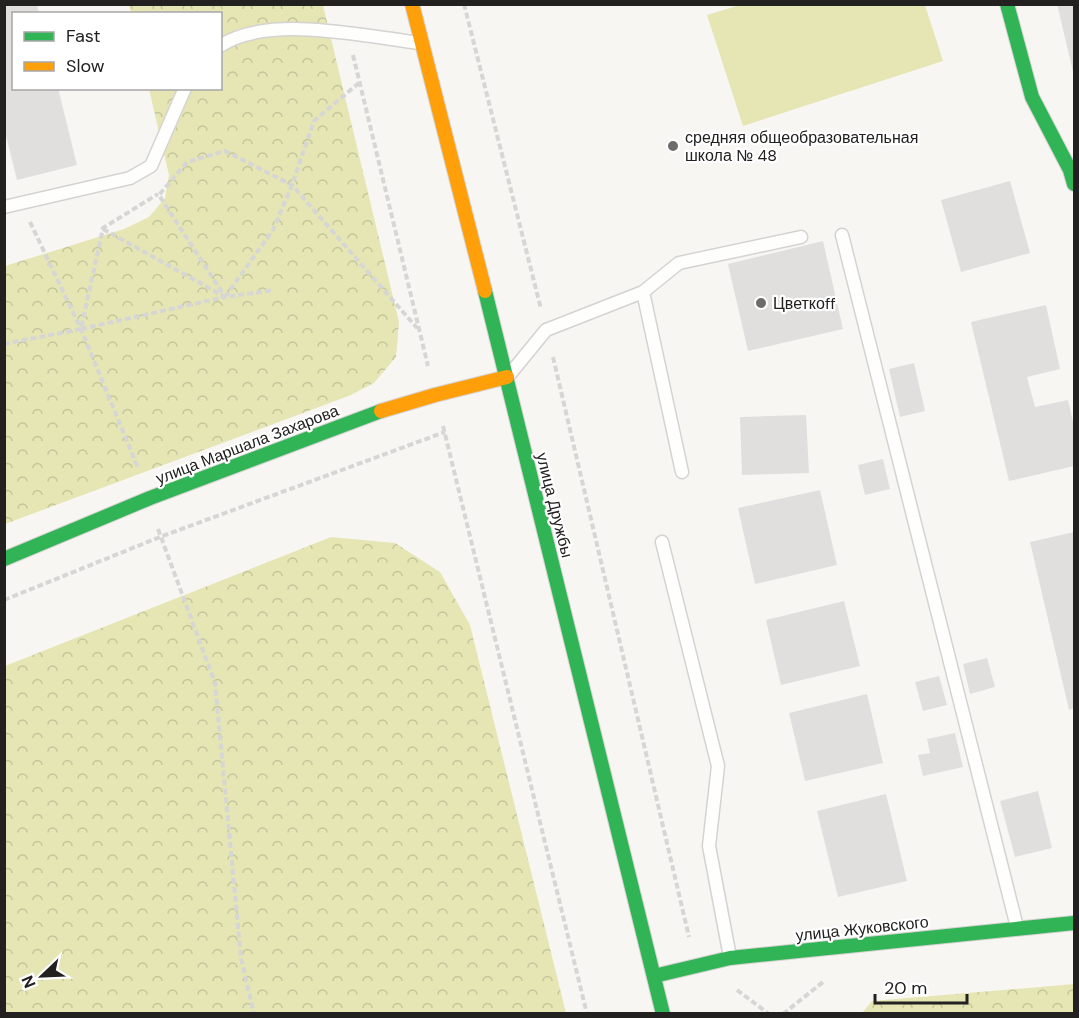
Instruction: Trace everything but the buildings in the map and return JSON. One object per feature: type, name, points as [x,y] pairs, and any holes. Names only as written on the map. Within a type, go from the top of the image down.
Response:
[{"type":"street","name":"улица Дружбы","points":[[412,4],[507,377],[663,1014]]},
{"type":"street","points":[[1007,4],[1032,97],[1070,170],[1074,184]]},
{"type":"street","name":"улица Маршала Захарова","points":[[4,559],[150,498],[373,414],[435,395],[507,377]]},
{"type":"street","name":"улица Жуковского","points":[[654,976],[730,958],[1074,923]]},
{"type":"lane","points":[[222,45],[230,40],[268,30],[329,31],[421,43]]},
{"type":"lane","points":[[4,207],[130,178],[150,166],[184,90]]},
{"type":"lane","points":[[842,235],[1017,928]]},
{"type":"lane","points":[[507,377],[546,330],[643,292],[679,263],[801,237]]},
{"type":"lane","points":[[643,292],[682,472]]},
{"type":"lane","points":[[662,542],[718,766],[709,846],[730,958]]},
{"type":"path","points":[[464,4],[546,330],[687,932],[704,965],[769,1014]]},
{"type":"path","points":[[348,33],[587,1014]]},
{"type":"path","points":[[225,297],[273,230],[292,185],[314,121],[360,82]]},
{"type":"path","points":[[81,329],[103,228],[159,195],[187,162],[225,152],[292,185],[419,330]]},
{"type":"path","points":[[150,166],[159,195],[225,297]]},
{"type":"path","points":[[21,203],[81,329],[150,498],[160,537],[215,683],[241,958],[254,1014]]},
{"type":"path","points":[[103,228],[225,297]]},
{"type":"path","points":[[4,344],[225,297],[274,290]]},
{"type":"path","points":[[4,600],[160,537],[444,432]]},
{"type":"green space","points":[[129,5],[323,5],[399,322],[396,357],[374,383],[351,395],[5,524],[5,266],[124,229],[149,217],[165,198],[169,175],[149,90],[222,90],[222,12],[131,12]]},
{"type":"green space","points":[[740,5],[925,5],[943,61],[743,126],[707,15]]},
{"type":"green space","points":[[331,537],[395,543],[440,572],[470,625],[566,1013],[5,1013],[5,666]]},
{"type":"green space","points":[[1074,984],[1074,1013],[862,1013],[872,1001]]},
{"type":"traffic: fast","points":[[1007,4],[1032,97],[1070,170],[1074,184]]},
{"type":"traffic: fast","points":[[485,291],[663,1014]]},
{"type":"traffic: fast","points":[[4,559],[150,498],[381,411]]},
{"type":"traffic: fast","points":[[654,976],[730,958],[1074,923]]},
{"type":"traffic: slow","points":[[412,4],[485,291]]},
{"type":"traffic: slow","points":[[381,411],[507,377]]},
{"type":"place","name":"средняя общеобразовательная школа № 48","points":[[673,146]]},
{"type":"place","name":"Цветкоff","points":[[761,303]]}]
